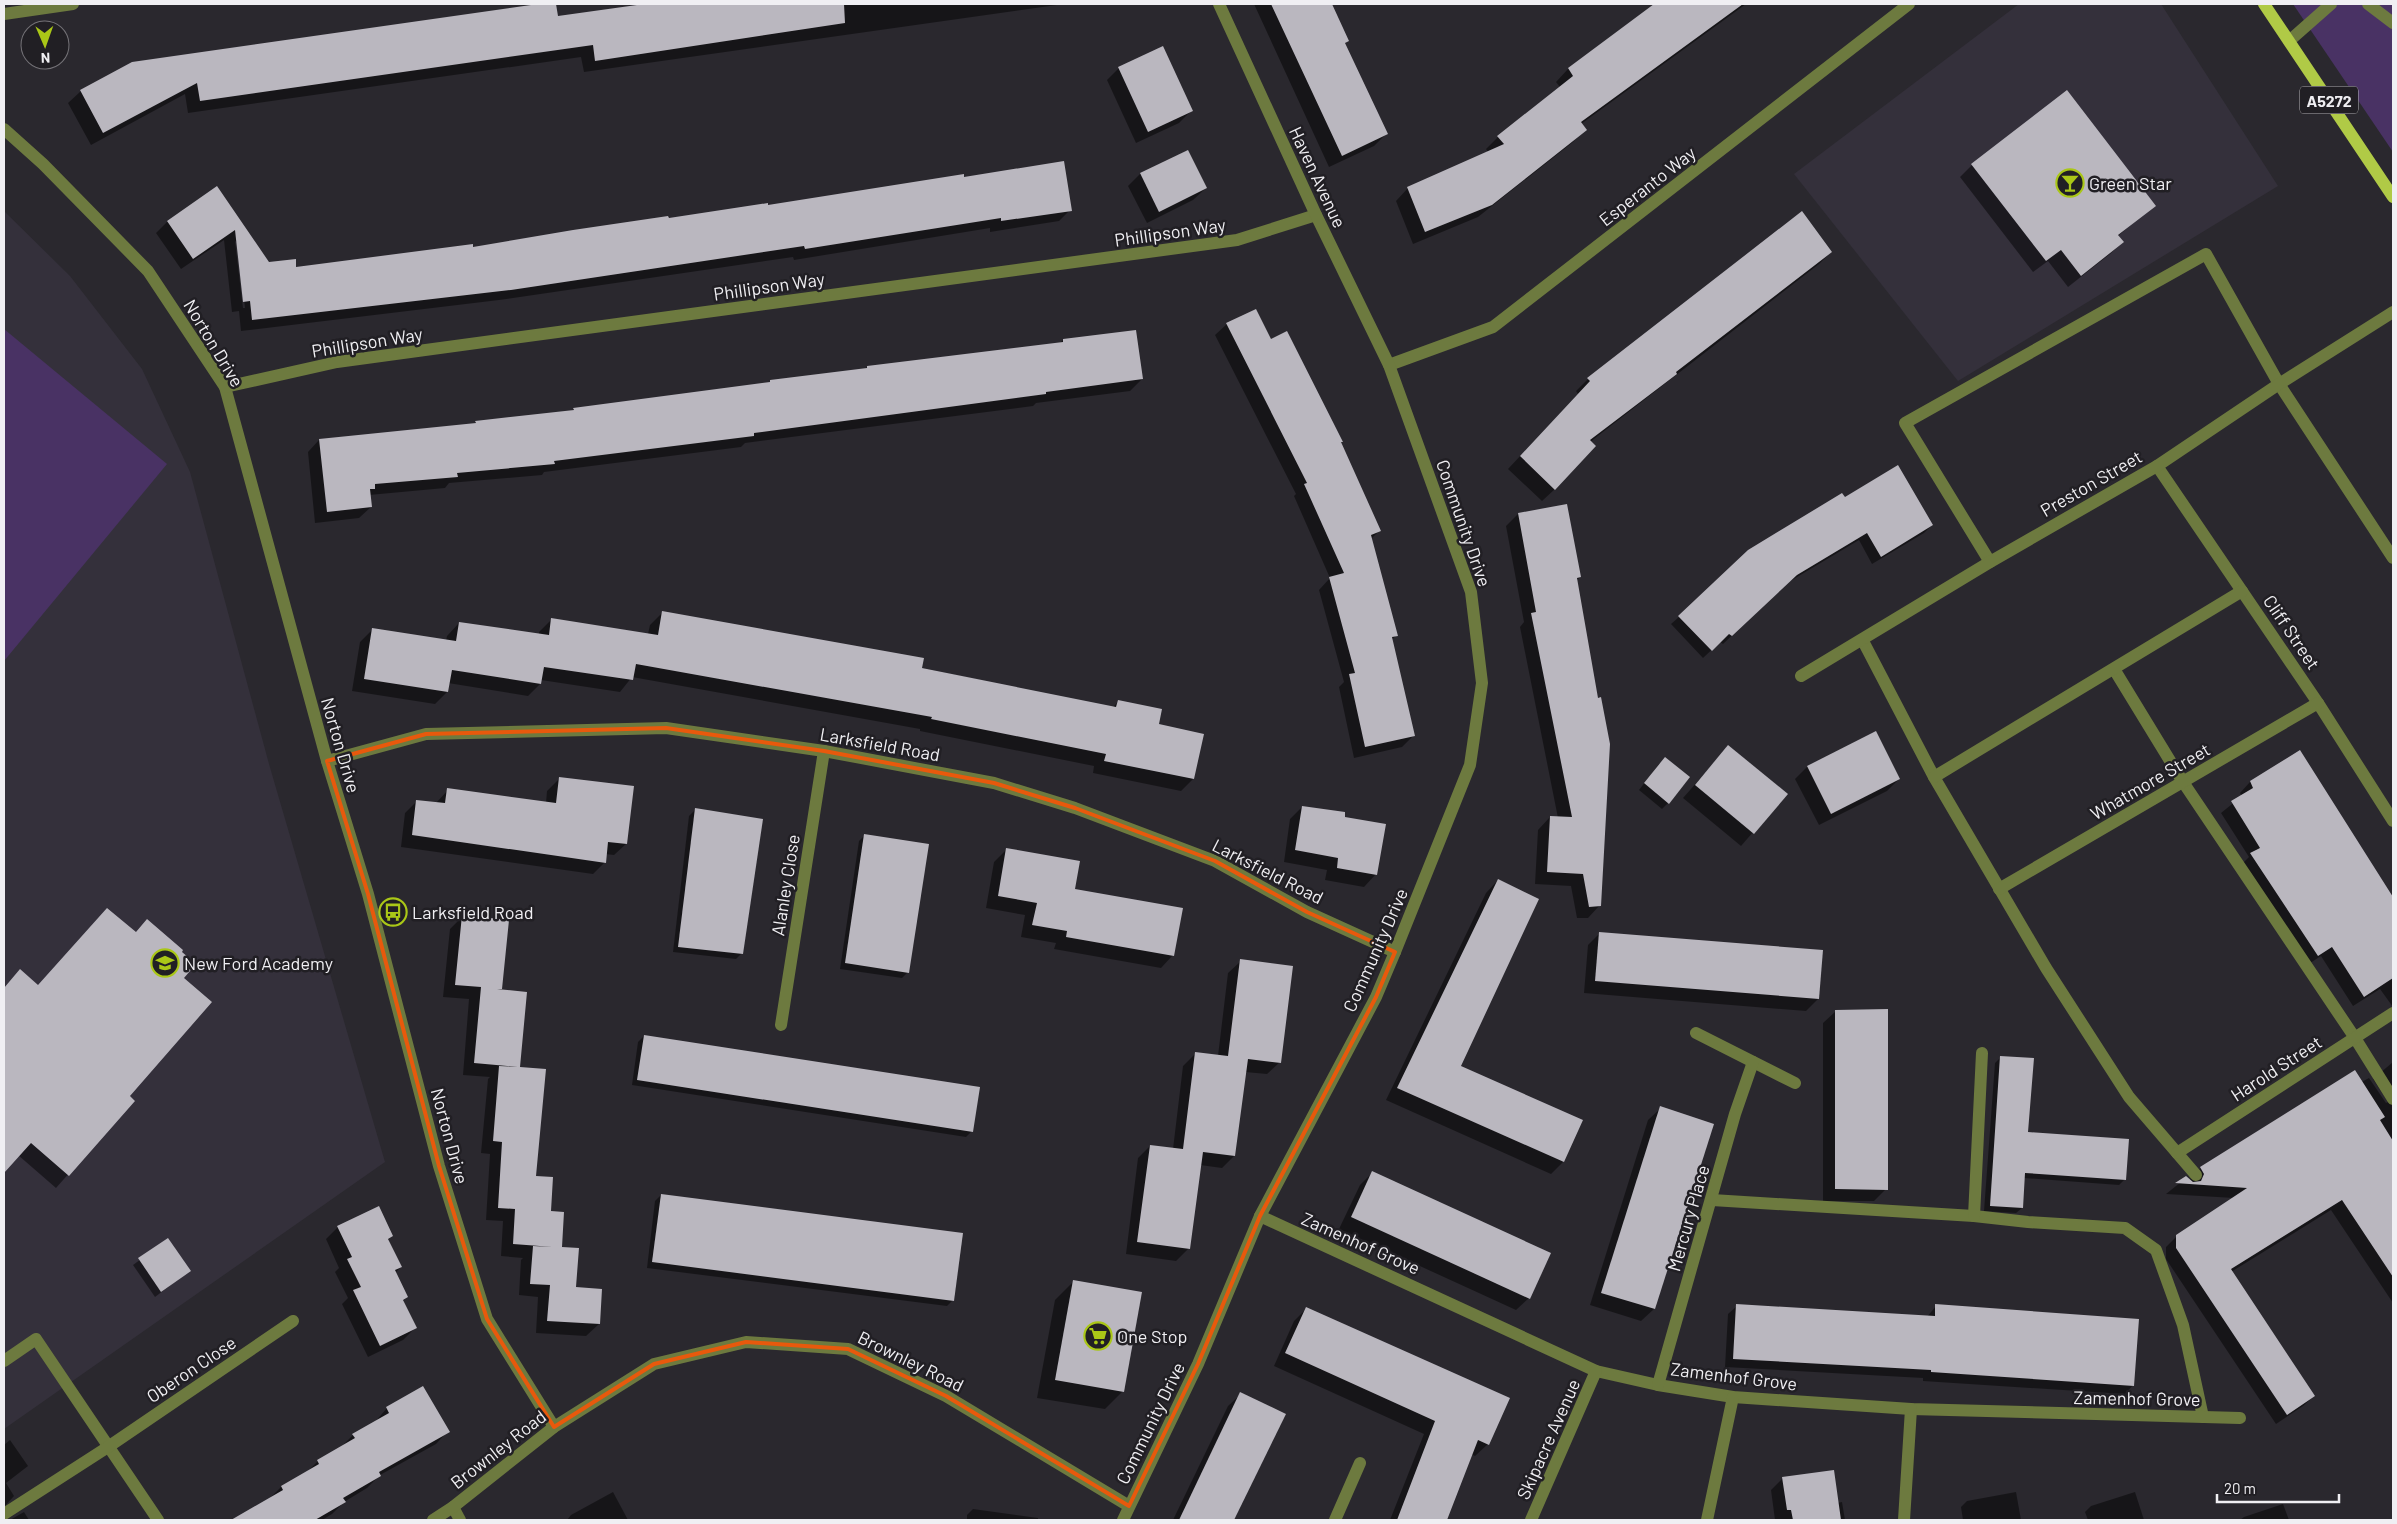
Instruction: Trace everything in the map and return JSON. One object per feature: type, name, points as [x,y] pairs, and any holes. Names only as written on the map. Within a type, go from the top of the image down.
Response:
[{"type":"main road","name":"A5272","points":[[2264,4],[2393,197]]},
{"type":"street","points":[[4,14],[74,4]]},
{"type":"street","name":"Haven Avenue","points":[[1219,4],[1316,215],[1389,365]]},
{"type":"street","name":"Esperanto Way","points":[[1389,365],[1493,328],[1909,4]]},
{"type":"street","points":[[2289,40],[2331,4]]},
{"type":"street","points":[[2368,4],[2393,23]]},
{"type":"street","name":"Norton Drive","points":[[4,129],[43,164],[148,271],[225,388],[327,761],[368,894],[439,1166],[487,1319],[554,1427]]},
{"type":"street","name":"Phillipson Way","points":[[225,388],[337,362],[1237,240],[1316,215]]},
{"type":"street","points":[[1990,562],[1905,423],[2206,254],[2279,384],[2393,558]]},
{"type":"street","name":"Preston Street","points":[[1802,676],[1863,641],[1990,562],[2157,466],[2279,384],[2393,312]]},
{"type":"street","name":"Community Drive","points":[[1123,1520],[1198,1364],[1260,1216],[1376,997],[1470,765],[1482,683],[1471,592],[1389,365]]},
{"type":"street","name":"Cliff Street","points":[[2157,466],[2318,703],[2393,822]]},
{"type":"street","points":[[1934,777],[2242,591]]},
{"type":"street","points":[[1863,641],[1934,777],[2046,968],[2129,1097],[2196,1175]]},
{"type":"street","points":[[2114,669],[2183,782],[2355,1038],[2393,1099]]},
{"type":"street","name":"Whatmore Street","points":[[1999,889],[2318,703]]},
{"type":"street","name":"Larksfield Road","points":[[327,761],[426,734],[666,728],[824,751],[994,783],[1076,808],[1215,861],[1307,912],[1395,952]]},
{"type":"street","name":"Alanley Close","points":[[781,1025],[824,751]]},
{"type":"street","name":"Harold Street","points":[[2177,1153],[2393,1013]]},
{"type":"street","points":[[1696,1033],[1796,1083]]},
{"type":"street","points":[[1974,1216],[1982,1053]]},
{"type":"street","name":"Mercury Place","points":[[1658,1385],[1735,1114],[1753,1062]]},
{"type":"street","points":[[1712,1200],[1974,1216],[2028,1222],[2125,1228],[2156,1250],[2184,1324],[2203,1417]]},
{"type":"street","name":"Zamenhof Grove","points":[[1260,1216],[1596,1371],[1658,1385],[1733,1397],[1910,1409],[2240,1418]]},
{"type":"street","name":"Oberon Close","points":[[4,1514],[108,1447],[293,1321]]},
{"type":"street","points":[[4,1361],[36,1339],[158,1520]]},
{"type":"street","name":"Brownley Road","points":[[433,1520],[453,1507],[554,1427],[654,1364],[746,1342],[848,1348],[946,1396],[1129,1506]]},
{"type":"street","name":"Skipacre Avenue","points":[[1531,1520],[1596,1371]]},
{"type":"street","points":[[1707,1520],[1733,1397]]},
{"type":"street","points":[[1904,1520],[1910,1409]]},
{"type":"street","points":[[1335,1520],[1360,1463]]},
{"type":"street","points":[[453,1507],[460,1520]]},
{"type":"highlighted area","points":[[666,728],[824,751],[994,783],[1075,808],[1215,861],[1307,912],[1395,952],[1376,997],[1260,1216],[1198,1364],[1129,1506],[946,1396],[848,1349],[746,1342],[654,1364],[554,1427],[487,1319],[439,1166],[368,894],[327,761],[426,734]]},
{"type":"shaded area","points":[[2019,4],[2161,4],[2278,186],[1958,381],[1794,174]]},
{"type":"shaded area","points":[[2293,4],[2393,4],[2393,152]]},
{"type":"shaded area","name":"New Ford Academy","points":[[4,211],[70,276],[142,369],[190,472],[269,764],[385,1162],[4,1429]]},
{"type":"shaded area","points":[[4,329],[167,464],[4,661]]},
{"type":"building","points":[[538,4],[556,4],[558,16],[644,4],[844,4],[845,23],[595,61],[593,45],[200,101],[197,83],[103,133],[80,90],[132,62]]},
{"type":"building","points":[[1271,4],[1332,4],[1349,41],[1345,43],[1388,134],[1342,156]]},
{"type":"building","points":[[1654,4],[1743,4],[1581,122],[1587,130],[1492,205],[1425,232],[1407,187],[1504,144],[1497,136],[1573,76],[1568,68]]},
{"type":"building","points":[[1163,46],[1193,111],[1148,132],[1118,67]]},
{"type":"building","points":[[2067,90],[2156,206],[2118,235],[2124,242],[2081,276],[2061,250],[2046,261],[1971,164]]},
{"type":"building","points":[[1188,150],[1207,188],[1159,212],[1140,173]]},
{"type":"building","points":[[1064,161],[1072,211],[1001,221],[1001,218],[805,249],[804,246],[511,290],[252,320],[250,301],[243,302],[235,230],[193,259],[167,221],[217,186],[269,262],[296,259],[296,267],[473,244],[473,247],[668,216],[669,218],[768,203],[768,205],[964,174],[964,177]]},
{"type":"building","points":[[1802,211],[1832,252],[1590,440],[1596,446],[1555,490],[1520,456],[1590,381],[1587,378]]},
{"type":"building","points":[[1256,309],[1271,339],[1287,331],[1343,442],[1341,442],[1381,531],[1371,535],[1398,636],[1392,637],[1415,736],[1365,747],[1349,674],[1355,673],[1329,577],[1344,573],[1304,484],[1307,483],[1226,323]]},
{"type":"building","points":[[1136,330],[1143,379],[1046,392],[1046,394],[754,433],[754,436],[554,461],[555,464],[457,473],[458,477],[375,484],[375,489],[370,489],[372,507],[327,512],[319,439],[476,423],[475,421],[574,410],[573,408],[770,382],[770,380],[867,368],[867,366],[1063,342],[1063,339]]},
{"type":"building","points":[[1898,465],[1933,525],[1881,557],[1867,533],[1797,575],[1732,636],[1729,634],[1712,651],[1678,616],[1748,550],[1842,493],[1845,497]]},
{"type":"building","points":[[1567,504],[1581,577],[1577,578],[1598,698],[1601,697],[1610,744],[1601,906],[1589,907],[1583,874],[1547,872],[1550,816],[1572,817],[1531,613],[1536,612],[1518,513]]},
{"type":"building","points":[[662,611],[924,658],[922,668],[1116,707],[1118,700],[1162,709],[1159,724],[1204,734],[1194,779],[1104,761],[1106,754],[931,719],[932,717],[636,664],[633,680],[544,667],[541,684],[452,670],[448,692],[364,679],[372,628],[456,641],[459,622],[549,635],[551,618],[658,635]]},
{"type":"building","points":[[1876,731],[1900,779],[1831,814],[1807,766]]},
{"type":"building","points":[[1728,745],[1788,794],[1754,834],[1695,785]]},
{"type":"building","points":[[2300,750],[2393,897],[2393,978],[2364,997],[2332,947],[2318,956],[2250,853],[2260,848],[2231,801],[2253,788],[2250,781]]},
{"type":"building","points":[[1665,757],[1690,777],[1669,804],[1644,783]]},
{"type":"building","points":[[559,777],[634,786],[627,844],[608,842],[606,863],[412,835],[416,800],[445,803],[447,788],[556,803]]},
{"type":"building","points":[[1302,806],[1345,812],[1345,817],[1386,824],[1377,875],[1337,868],[1338,858],[1295,850]]},
{"type":"building","points":[[695,808],[763,819],[743,954],[678,947]]},
{"type":"building","points":[[864,834],[929,844],[909,973],[845,963]]},
{"type":"building","points":[[1006,848],[1080,861],[1075,889],[1183,908],[1174,956],[1066,937],[1067,931],[1032,925],[1037,903],[998,896]]},
{"type":"building","points":[[1498,879],[1539,899],[1461,1066],[1583,1120],[1564,1162],[1397,1088]]},
{"type":"building","points":[[107,908],[136,932],[147,919],[183,950],[182,952],[196,964],[184,978],[212,1002],[130,1096],[135,1101],[69,1176],[31,1143],[4,1173],[4,988],[20,969],[38,985]]},
{"type":"building","points":[[462,915],[509,920],[502,989],[497,989],[527,992],[520,1067],[546,1069],[536,1176],[553,1177],[551,1211],[564,1212],[562,1247],[579,1248],[576,1287],[602,1289],[600,1324],[547,1321],[550,1285],[530,1284],[533,1246],[553,1247],[513,1244],[515,1209],[498,1208],[502,1142],[493,1141],[499,1066],[518,1067],[474,1063],[481,987],[455,985]]},
{"type":"building","points":[[1599,932],[1823,950],[1819,999],[1595,981]]},
{"type":"building","points":[[1240,959],[1293,966],[1281,1063],[1248,1059],[1235,1156],[1203,1152],[1190,1249],[1137,1242],[1150,1145],[1183,1149],[1195,1052],[1228,1056]]},
{"type":"building","points":[[1888,1009],[1888,1190],[1835,1189],[1835,1010]]},
{"type":"building","points":[[644,1035],[980,1087],[973,1132],[637,1080]]},
{"type":"building","points":[[2000,1056],[2034,1058],[2028,1132],[2129,1139],[2126,1180],[2025,1173],[2023,1208],[1990,1206]]},
{"type":"building","points":[[2355,1070],[2385,1117],[2380,1120],[2393,1141],[2393,1277],[2342,1200],[2231,1269],[2315,1396],[2287,1415],[2176,1248],[2176,1235],[2247,1188],[2175,1183],[2186,1176],[2193,1182],[2201,1181],[2204,1174],[2200,1167]]},
{"type":"building","points":[[1660,1106],[1714,1124],[1655,1309],[1601,1293]]},
{"type":"building","points":[[1372,1171],[1551,1253],[1530,1299],[1351,1217]]},
{"type":"building","points":[[661,1194],[963,1233],[954,1301],[652,1262]]},
{"type":"building","points":[[379,1206],[393,1236],[388,1239],[402,1267],[395,1270],[408,1297],[403,1300],[417,1328],[380,1346],[353,1290],[361,1287],[347,1259],[352,1257],[337,1226]]},
{"type":"building","points":[[168,1238],[191,1271],[161,1292],[138,1258]]},
{"type":"building","name":"One Stop","points":[[1073,1280],[1142,1292],[1124,1392],[1055,1380]]},
{"type":"building","points":[[1736,1304],[1935,1316],[1935,1304],[2139,1319],[2134,1386],[1931,1372],[1931,1370],[1733,1359]]},
{"type":"building","points":[[1306,1307],[1510,1398],[1489,1445],[1478,1440],[1447,1520],[1397,1520],[1435,1421],[1285,1353]]},
{"type":"building","points":[[423,1386],[450,1432],[379,1472],[381,1476],[343,1498],[346,1502],[315,1520],[231,1520],[283,1490],[281,1486],[319,1464],[317,1460],[355,1438],[352,1434],[389,1413],[386,1407]]},
{"type":"building","points":[[1240,1392],[1286,1414],[1234,1520],[1179,1520]]},
{"type":"building","points":[[1834,1470],[1841,1520],[1793,1520],[1791,1510],[1787,1510],[1782,1477]]},
{"type":"place","name":"Green Star","points":[[2070,183]]},
{"type":"place","name":"Larksfield Road","points":[[393,912]]},
{"type":"place","name":"New Ford Academy","points":[[165,963]]},
{"type":"place","name":"One Stop","points":[[1098,1336]]}]
